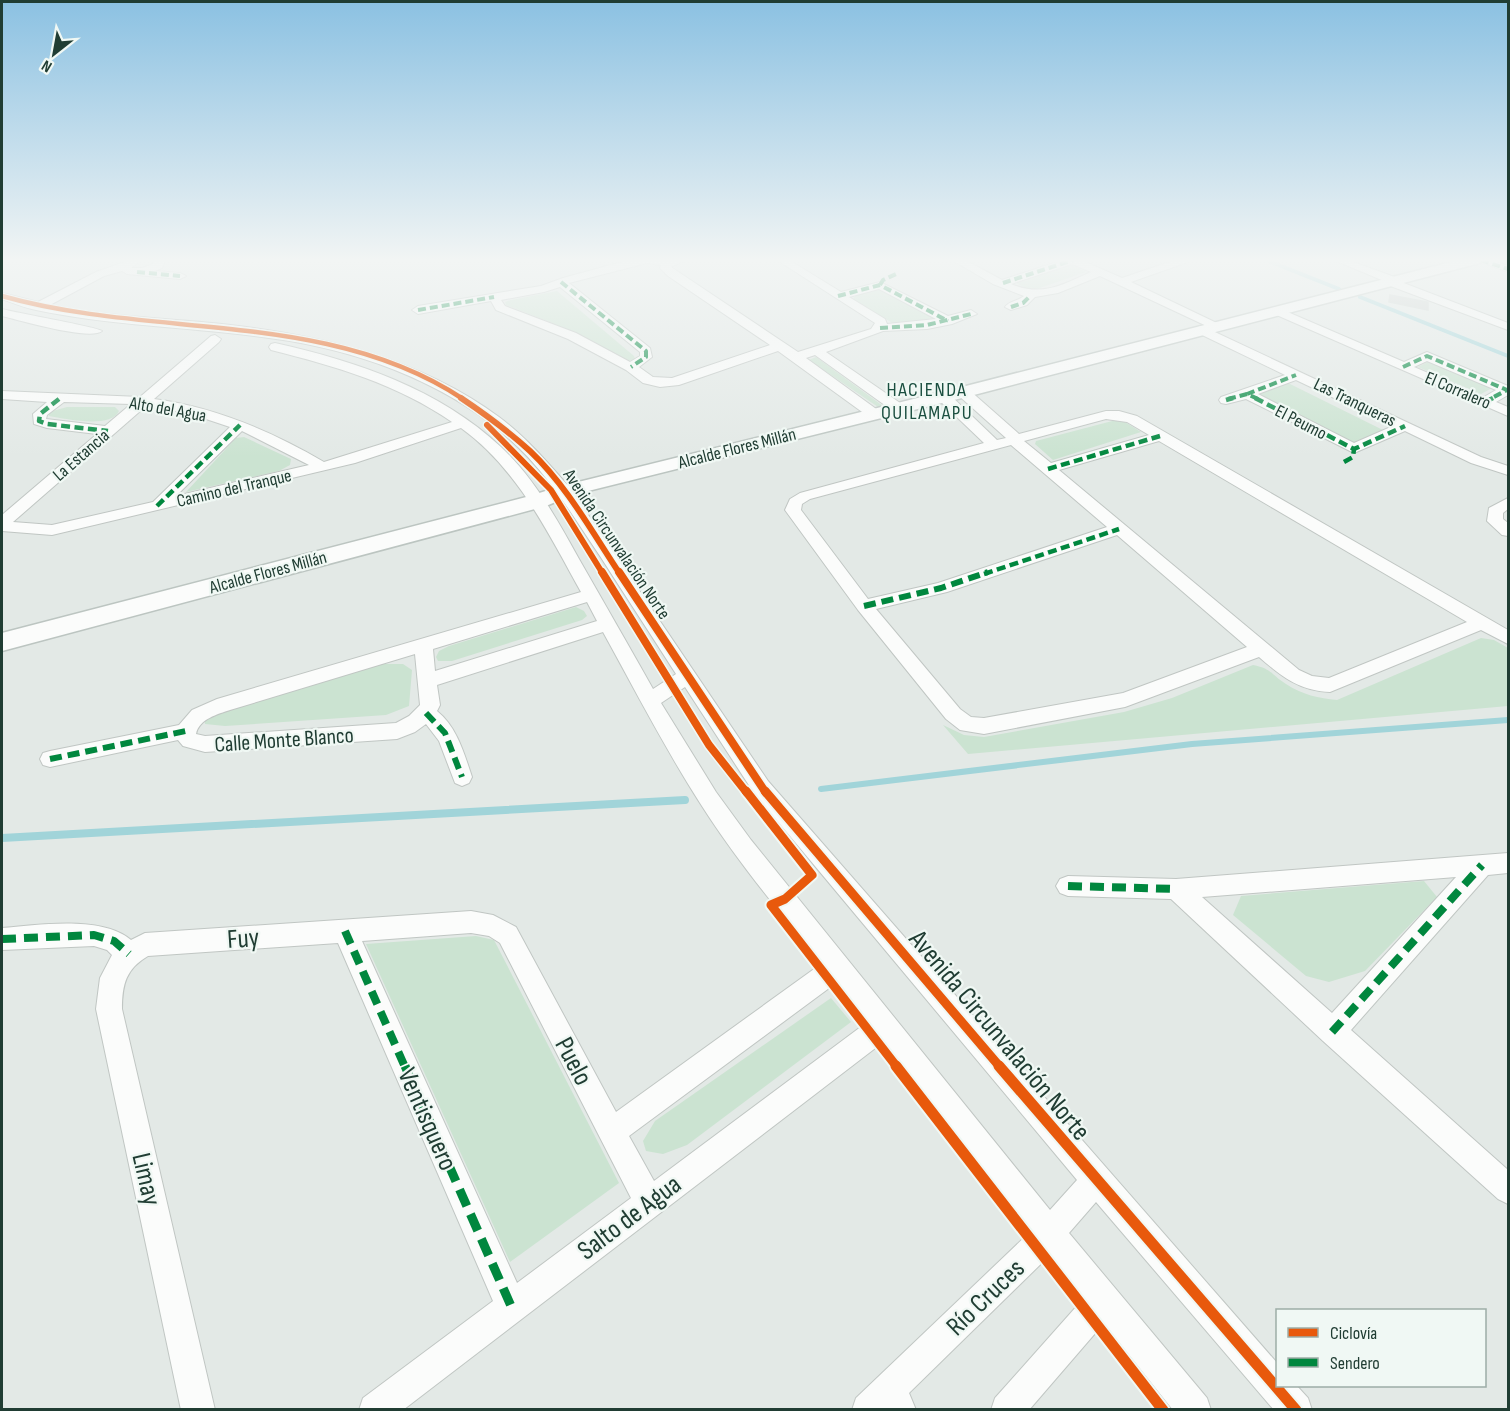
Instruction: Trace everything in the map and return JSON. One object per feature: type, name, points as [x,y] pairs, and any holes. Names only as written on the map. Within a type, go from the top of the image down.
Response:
[{"type":"street","name":"Avenida Circunvalación Norte","points":[[86,326],[107,332]]},
{"type":"street","name":"Avenida Circunvalación Norte","points":[[169,326],[250,331],[298,338],[360,353],[434,382],[477,406],[510,430],[534,452],[566,491],[761,787],[1096,1180],[1296,1410]]},
{"type":"street","points":[[546,326],[572,336],[631,368],[648,380],[667,383],[779,346]]},
{"type":"street","points":[[615,326],[646,351],[646,357],[631,368]]},
{"type":"street","points":[[749,326],[874,414]]},
{"type":"street","points":[[796,357],[876,332],[880,328],[914,326]]},
{"type":"street","name":"Las Tranqueras","points":[[1218,326],[1296,375],[1476,460],[1509,471]]},
{"type":"street","name":"Alcalde Flores Millán","points":[[2,642],[537,501],[566,491],[1218,326]]},
{"type":"street","name":"El Corralero","points":[[1310,326],[1509,412]]},
{"type":"street","name":"Avenida Circunvalación Norte","points":[[137,334],[215,339],[271,346],[324,358],[372,375],[416,395],[463,423],[511,466],[537,501],[609,624],[649,701],[730,828],[883,1026],[1195,1410]]},
{"type":"street","name":"La Estancia","points":[[2,524],[215,339]]},
{"type":"street","points":[[817,351],[898,408]]},
{"type":"street","points":[[1403,367],[1429,352],[1508,389]]},
{"type":"street","name":"El Peumo","points":[[1226,400],[1296,375]]},
{"type":"street","points":[[416,395],[430,388],[434,382]]},
{"type":"street","points":[[1485,402],[1508,389]]},
{"type":"street","points":[[953,394],[1015,439],[1261,649],[1296,677],[1312,685],[1330,685],[1482,623]]},
{"type":"street","points":[[953,394],[994,445]]},
{"type":"street","name":"El Peumo","points":[[1247,394],[1354,449]]},
{"type":"street","name":"Alto del Agua","points":[[2,395],[144,401],[201,413],[240,425],[295,450],[323,467]]},
{"type":"street","points":[[59,399],[40,414],[39,420],[47,424],[108,431]]},
{"type":"street","points":[[1261,649],[1125,700],[984,726],[967,725],[952,714],[864,606],[793,510],[795,502],[805,496],[1015,439],[1106,415],[1119,415],[1132,419],[1509,638]]},
{"type":"street","name":"Camino del Tranque","points":[[2,524],[52,530],[323,467],[463,423]]},
{"type":"street","points":[[157,506],[240,425]]},
{"type":"street","name":"El Peumo","points":[[1354,449],[1405,426]]},
{"type":"street","points":[[1048,469],[1160,436]]},
{"type":"street","name":"El Peumo","points":[[1344,462],[1353,457],[1354,449]]},
{"type":"street","points":[[1509,502],[1495,511],[1495,520],[1509,531]]},
{"type":"street","points":[[864,606],[941,588],[1119,529]]},
{"type":"street","name":"Calle Monte Blanco","points":[[426,713],[412,725],[397,731],[205,744],[190,740],[186,731],[197,716],[224,704],[592,595]]},
{"type":"street","points":[[427,681],[609,624]]},
{"type":"street","points":[[423,645],[430,705],[426,713],[444,728],[462,777]]},
{"type":"street","points":[[649,701],[687,676]]},
{"type":"street","points":[[50,759],[186,731]]},
{"type":"street","points":[[1068,886],[1176,889],[1509,863]]},
{"type":"street","points":[[1332,1032],[1482,865]]},
{"type":"street","points":[[1176,889],[1509,1190]]},
{"type":"street","name":"Fuy","points":[[129,954],[145,945],[471,922],[493,926]]},
{"type":"street","name":"Puelo","points":[[493,926],[508,935],[648,1202]]},
{"type":"street","name":"Ventisquero","points":[[345,931],[511,1306]]},
{"type":"street","points":[[2,939],[93,935],[114,941],[129,954]]},
{"type":"street","name":"Limay","points":[[129,954],[113,972],[109,988],[109,1009],[198,1410]]},
{"type":"street","points":[[612,1132],[838,967]]},
{"type":"street","name":"Salto de Agua","points":[[375,1410],[883,1026]]},
{"type":"street","name":"Río Cruces","points":[[886,1403],[1096,1180]]},
{"type":"street","points":[[1007,1410],[1104,1299]]},
{"type":"green space","points":[[557,326],[598,326],[634,356],[635,359],[628,361]]},
{"type":"green space","points":[[816,357],[883,406],[878,407],[809,360]]},
{"type":"green space","points":[[1431,360],[1494,387],[1481,394],[1418,367]]},
{"type":"green space","points":[[1284,381],[1385,431],[1354,447],[1253,395]]},
{"type":"green space","points":[[67,407],[115,407],[119,411],[114,417],[98,421],[49,416],[49,412]]},
{"type":"green space","points":[[1116,420],[1125,422],[1141,432],[1053,460],[1035,444],[1036,441]]},
{"type":"green space","points":[[244,437],[291,459],[290,465],[279,471],[186,492],[236,438]]},
{"type":"green space","points":[[576,607],[584,611],[587,616],[582,620],[452,661],[438,661],[436,657],[439,651],[449,646]]},
{"type":"green space","points":[[1481,638],[1494,640],[1508,648],[1508,706],[968,754],[943,725],[964,735],[984,737],[1124,712],[1172,698],[1253,665],[1268,670],[1298,691],[1337,700]]},
{"type":"green space","points":[[381,664],[403,664],[412,670],[409,706],[386,715],[225,726],[205,724],[205,719],[218,712]]},
{"type":"green space","points":[[1424,881],[1437,897],[1365,971],[1329,982],[1306,976],[1233,915],[1241,896]]},
{"type":"green space","points":[[476,936],[494,940],[619,1183],[510,1262],[366,944]]},
{"type":"green space","points":[[831,998],[851,1022],[687,1145],[663,1154],[646,1151],[643,1141],[655,1121]]},
{"type":"waterway","points":[[1432,326],[1508,356]]},
{"type":"waterway","points":[[821,789],[1192,744],[1508,720]]},
{"type":"waterway","points":[[2,838],[685,800]]},
{"type":"marked path","points":[[615,326],[646,351],[646,357],[631,367]]},
{"type":"marked path","points":[[880,328],[914,326]]},
{"type":"marked path","points":[[1403,367],[1427,356],[1507,390],[1485,402]]},
{"type":"marked path","points":[[1296,375],[1247,394],[1354,449],[1405,426]]},
{"type":"marked path","points":[[1226,400],[1247,394]]},
{"type":"marked path","points":[[59,399],[40,414],[39,421],[47,424],[108,431]]},
{"type":"marked path","points":[[157,506],[240,425]]},
{"type":"marked path","points":[[1048,469],[1160,436]]},
{"type":"marked path","points":[[1344,462],[1353,457],[1354,449]]},
{"type":"marked path","points":[[864,606],[941,588],[1119,529]]},
{"type":"marked path","points":[[426,713],[445,733],[462,777]]},
{"type":"marked path","points":[[50,759],[186,731]]},
{"type":"marked path","points":[[1332,1032],[1482,865]]},
{"type":"marked path","points":[[1068,886],[1176,889]]},
{"type":"marked path","points":[[345,931],[511,1306]]},
{"type":"marked path","points":[[2,939],[94,935],[114,941],[129,954]]},
{"type":"cycle path","points":[[199,326],[272,334],[320,343],[367,356],[412,373],[455,394],[495,421],[532,453],[565,491],[761,787],[1276,1387]]},
{"type":"cycle path","points":[[487,425],[551,490],[709,745],[812,875],[785,899],[771,905],[1163,1410]]},
{"type":"cycle path","points":[[1276,1387],[1296,1410]]},
{"type":"district","name":"HACIENDA QUILAMAPU","points":[[927,400]]}]
